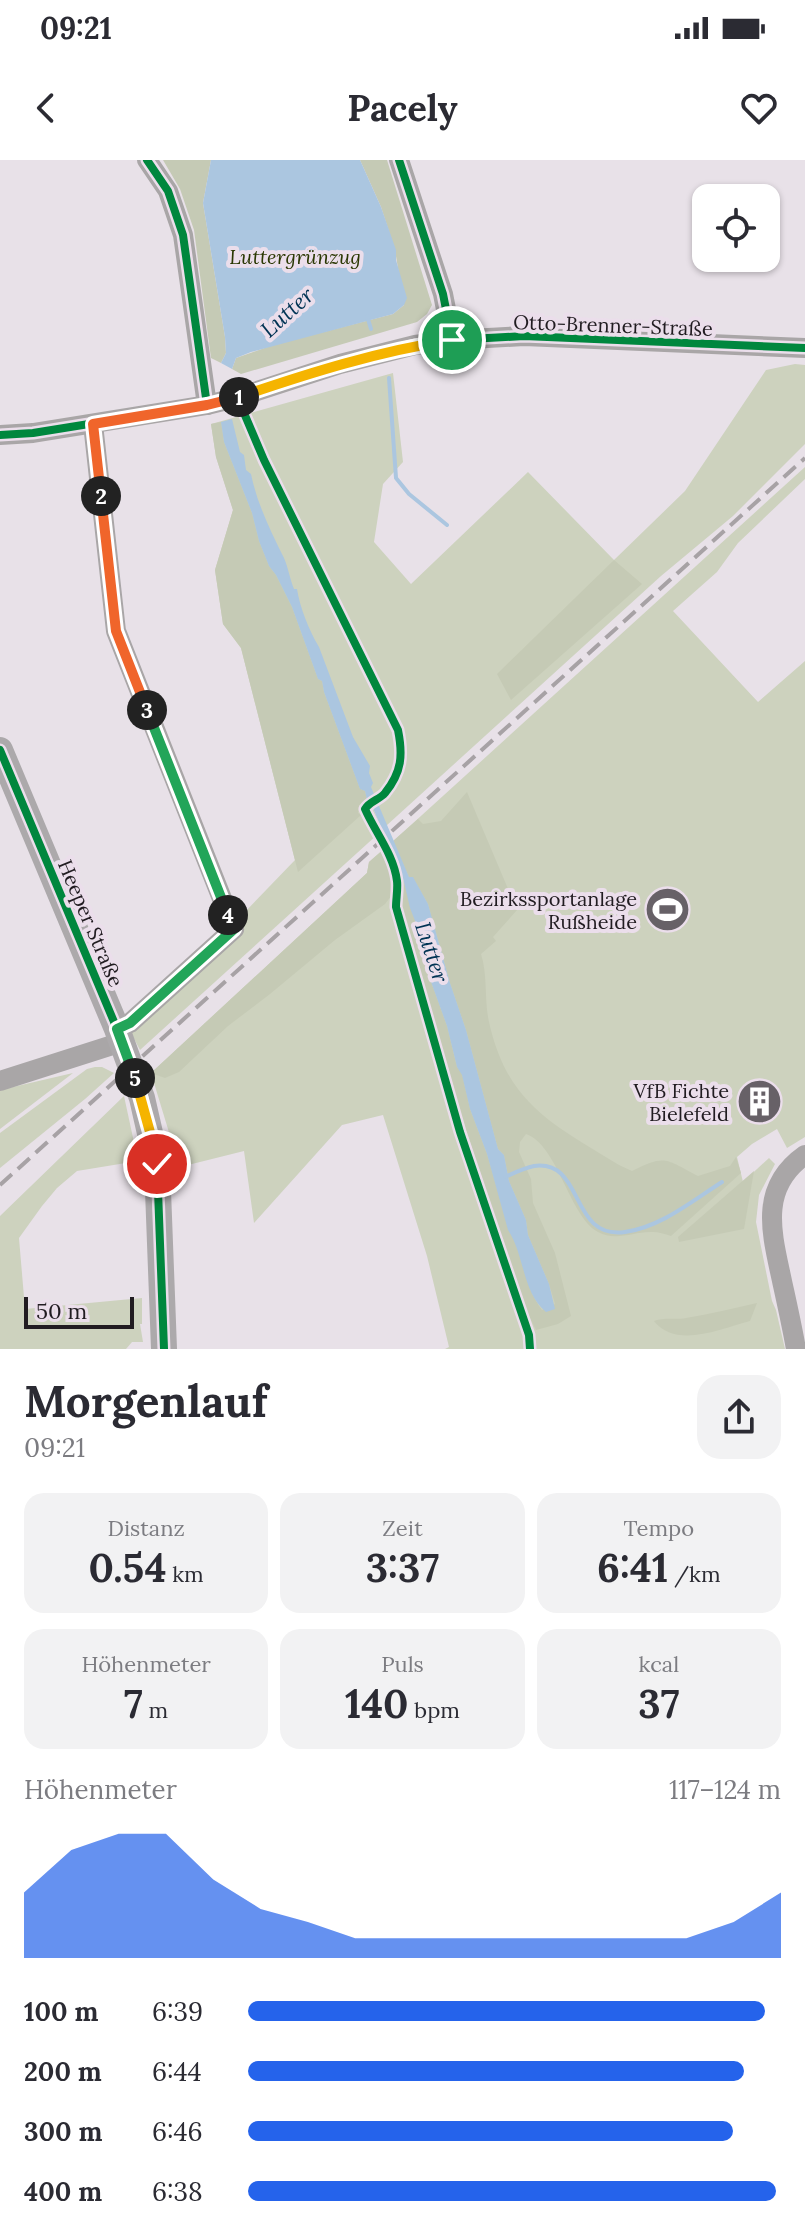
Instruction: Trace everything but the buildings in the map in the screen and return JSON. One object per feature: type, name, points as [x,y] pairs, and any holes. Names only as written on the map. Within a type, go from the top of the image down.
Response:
[{"type":"main road","name":"Heeper Straße","points":[[0,750],[120,1036],[142,1098],[156,1162],[164,1349]]},
{"type":"street","points":[[147,160],[168,191],[183,235],[207,405]]},
{"type":"street","points":[[399,160],[443,294],[452,340]]},
{"type":"street","name":"Otto-Brenner-Straße","points":[[0,435],[33,433],[207,405],[340,364],[415,345],[452,340],[524,336],[805,348]]},
{"type":"street","points":[[0,1081],[120,1036],[130,1023],[234,929],[116,631],[93,424]]},
{"type":"street","points":[[796,1349],[771,1216],[774,1198],[782,1181],[805,1155]]},
{"type":"green space","points":[[163,160],[211,160],[203,203],[225,337],[226,353],[221,363],[211,358],[194,230],[180,189]]},
{"type":"green space","points":[[360,160],[387,160],[432,305],[427,314],[417,322],[241,374],[232,369],[236,358],[273,345],[393,314],[404,305],[395,250],[381,207]]},
{"type":"green space","points":[[805,365],[805,444],[733,516],[661,576],[386,826],[377,802],[372,806],[389,845],[805,467],[805,479],[738,543],[717,572],[673,611],[758,702],[805,661],[805,1137],[787,1148],[777,1129],[737,1157],[743,1182],[769,1158],[775,1164],[759,1195],[756,1222],[785,1349],[445,1349],[449,1347],[427,1256],[383,1115],[342,1125],[254,1223],[244,1151],[176,1168],[171,1139],[151,1073],[367,873],[369,862],[386,847],[367,810],[361,815],[369,819],[378,834],[140,1050],[130,1031],[295,860],[241,648],[223,624],[215,570],[233,510],[216,457],[211,424],[393,373],[403,462],[383,484],[374,542],[411,584],[528,472],[614,560],[685,491],[766,370]]},
{"type":"green space","points":[[221,422],[224,442],[252,513],[259,541],[292,607],[360,789],[365,791],[369,801],[359,805],[358,813],[361,815],[298,872],[241,648],[223,624],[215,570],[233,510],[216,457],[211,424]]},
{"type":"green space","points":[[614,560],[642,584],[511,700],[497,674]]},
{"type":"green space","points":[[467,792],[517,910],[493,937],[496,941],[481,954],[489,1022],[497,1050],[521,1093],[554,1124],[632,1171],[652,1162],[665,1161],[698,1176],[730,1166],[736,1157],[741,1173],[671,1236],[653,1232],[605,1235],[588,1224],[547,1152],[526,1134],[520,1142],[519,1152],[531,1179],[533,1203],[555,1253],[571,1316],[558,1324],[536,1330],[525,1308],[438,1039],[405,924],[397,877],[401,873],[421,936],[430,979],[509,1230],[531,1291],[542,1310],[555,1304],[549,1284],[509,1181],[504,1155],[498,1149],[428,904],[413,878],[409,877],[393,841],[418,819],[423,824],[441,821]]},
{"type":"green space","points":[[384,849],[395,882],[392,895],[385,904],[228,1026],[179,1072],[165,1078],[151,1073],[367,873],[369,862]]},
{"type":"green space","points":[[95,1067],[114,1073],[0,1168],[0,1133],[87,1069]]},
{"type":"green space","points":[[73,1073],[0,1129],[0,1090]]},
{"type":"green space","points":[[124,1096],[138,1161],[77,1171],[57,1188],[19,1238],[25,1309],[142,1298],[140,1324],[143,1342],[132,1342],[126,1349],[0,1349],[0,1216]]},
{"type":"green space","points":[[754,1171],[744,1229],[679,1242],[678,1237]]},
{"type":"green space","points":[[757,1303],[750,1321],[712,1332],[674,1334],[654,1321],[686,1318]]},
{"type":"water","name":"Luttergrünzug","points":[[211,160],[360,160],[396,250],[407,298],[404,305],[393,314],[251,352],[236,358],[232,369],[221,363],[226,353],[225,337],[203,203]]},
{"type":"water","name":"Lutter","points":[[232,419],[240,452],[244,455],[246,470],[251,474],[260,506],[284,558],[294,589],[297,589],[305,619],[319,647],[353,737],[370,766],[371,787],[409,877],[413,877],[428,904],[498,1149],[504,1155],[509,1181],[549,1284],[555,1309],[546,1312],[532,1294],[508,1230],[487,1154],[430,979],[421,936],[404,882],[370,801],[365,791],[360,789],[322,681],[318,679],[292,607],[269,566],[224,442],[221,422]]},
{"type":"waterway","points":[[367,316],[371,329]]},
{"type":"waterway","points":[[389,378],[396,478],[409,494],[447,525]]},
{"type":"waterway","points":[[505,1177],[534,1166],[550,1167],[562,1174],[594,1224],[607,1231],[625,1232],[664,1219],[722,1182]]},
{"type":"railway","points":[[0,1185],[805,458]]},
{"type":"cycle path","points":[[147,160],[168,191],[183,235],[207,405]]},
{"type":"cycle path","points":[[399,160],[443,294],[452,340]]},
{"type":"cycle path","points":[[0,435],[33,433],[207,405],[340,364],[415,345],[452,340],[524,336],[805,348]]},
{"type":"cycle path","points":[[239,397],[264,460],[398,730],[401,755],[395,778],[385,793],[365,809],[395,871],[396,907],[460,1132],[529,1335],[530,1349]]},
{"type":"cycle path","points":[[0,750],[117,1029],[142,1098],[157,1164],[164,1349]]},
{"type":"place","name":"Bezirkssportanlage Rußheide","points":[[668,909]]},
{"type":"place","name":"VfB Fichte Bielefeld","points":[[760,1102]]},
{"type":"route","points":[[157,1164],[142,1098],[117,1029],[130,1023],[234,929],[116,631],[93,424],[219,402],[340,364],[415,345],[452,340]]}]
